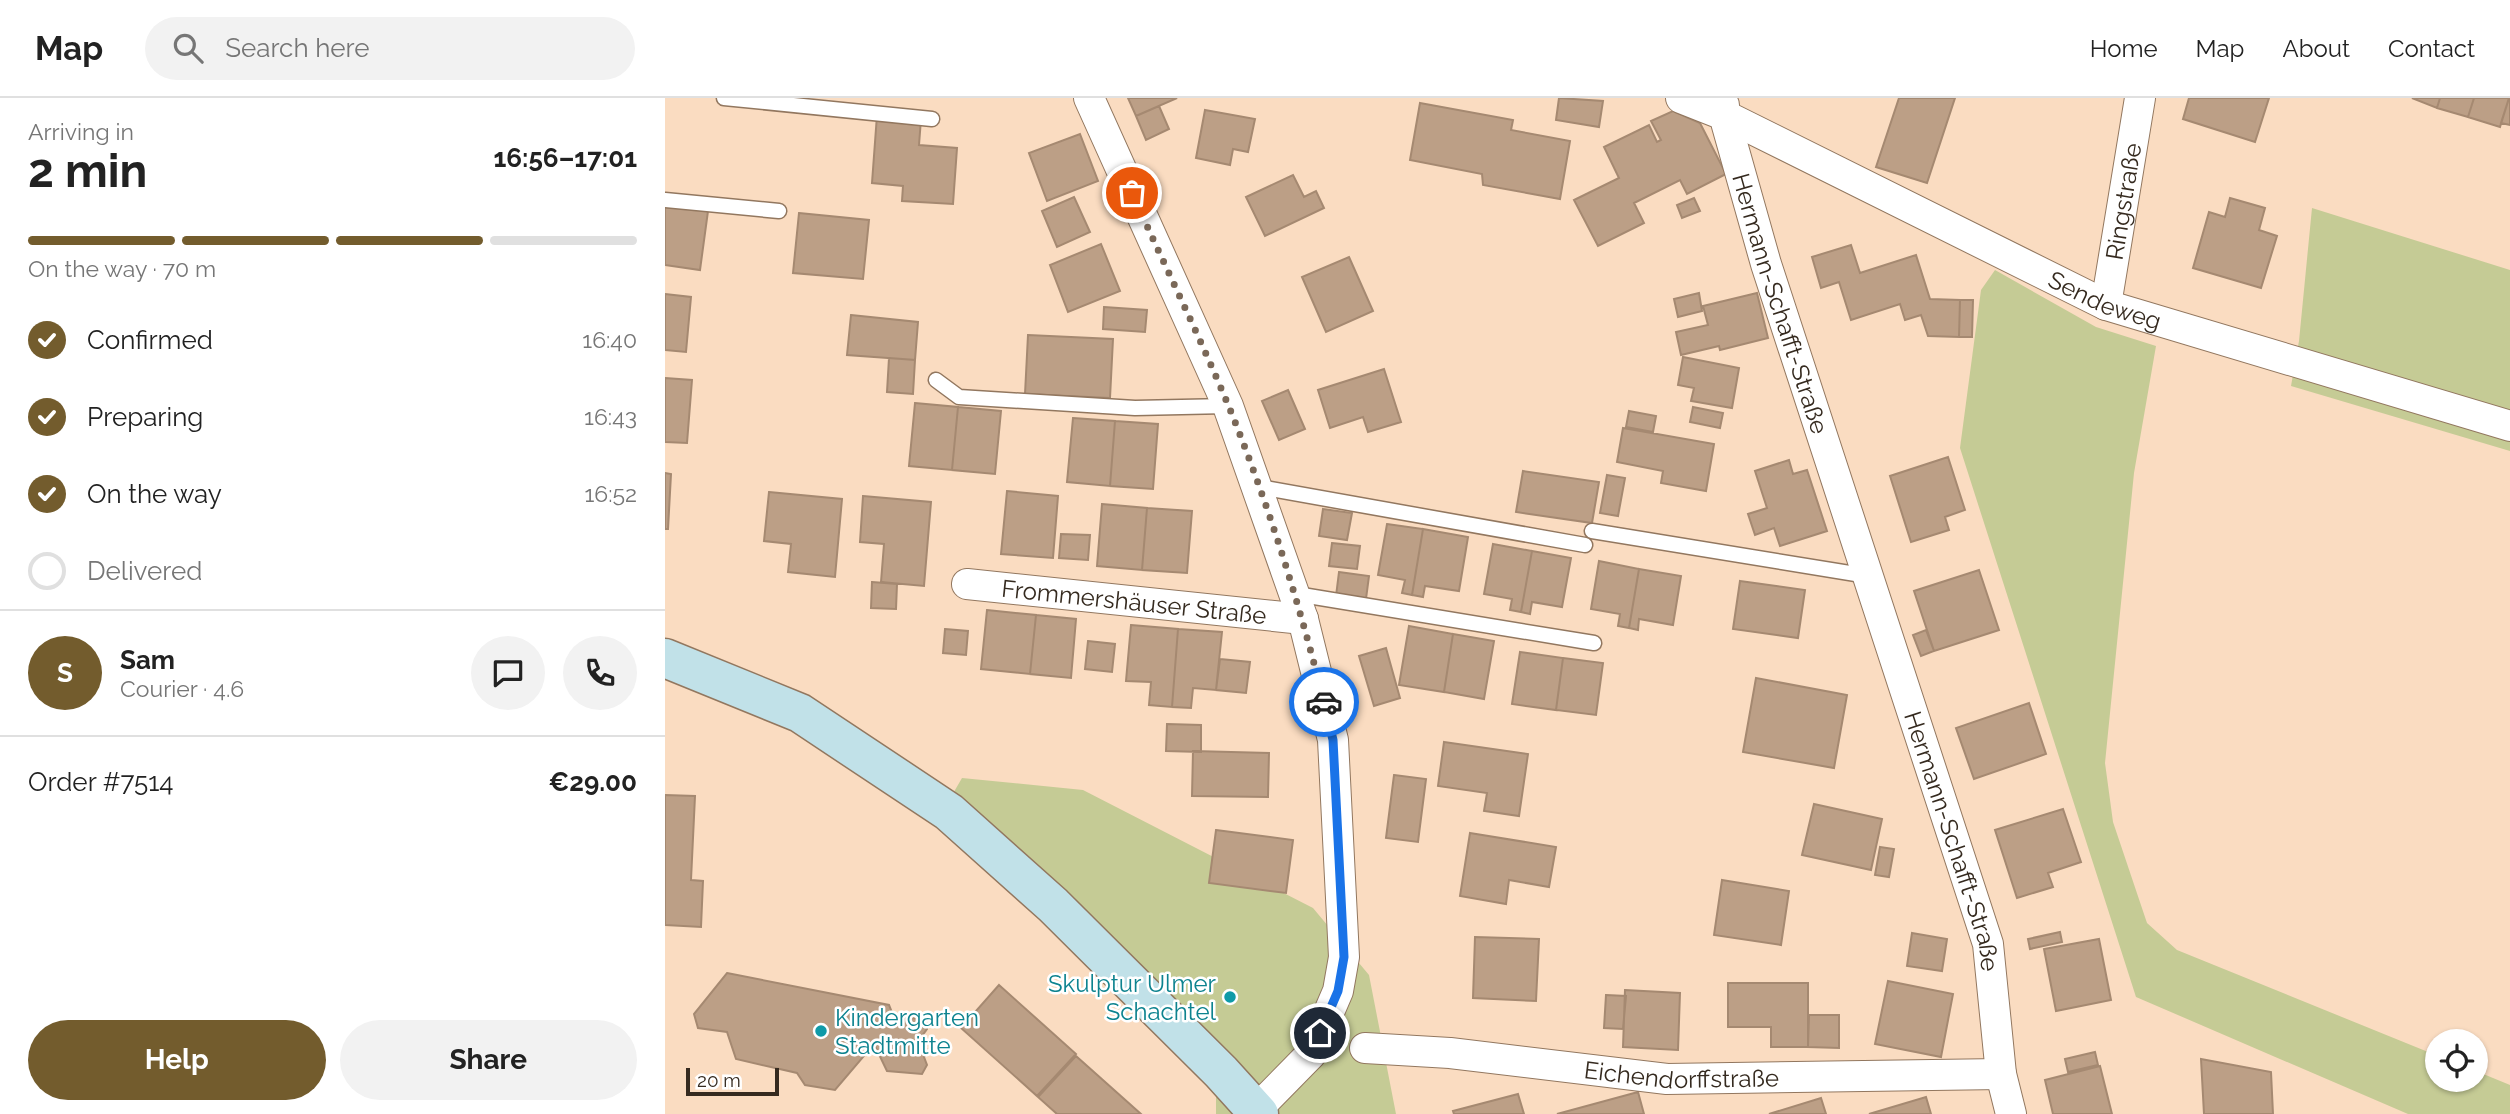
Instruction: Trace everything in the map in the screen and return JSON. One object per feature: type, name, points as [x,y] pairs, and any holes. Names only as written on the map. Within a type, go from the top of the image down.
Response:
[{"type":"main road","points":[[665,659],[800,713],[949,812],[1092,943],[1257,1112]]},
{"type":"street","name":"Frommershäuser Straße","points":[[1089,98],[1228,406],[1259,487],[1299,606],[1333,740],[1344,957],[1338,991],[1311,1054],[1257,1112]]},
{"type":"street","points":[[1681,98],[1724,107]]},
{"type":"street","name":"Ringstraße","points":[[2106,305],[2140,98]]},
{"type":"street","name":"Sendeweg","points":[[1724,107],[2106,305],[2510,426]]},
{"type":"street","name":"Hermann-Schafft-Straße","points":[[1724,107],[1766,264],[1988,944],[2001,1074],[2011,1114]]},
{"type":"street","name":"Frommershäuser Straße","points":[[967,583],[1299,606]]},
{"type":"street","name":"Eichendorffstraße","points":[[1365,1048],[1450,1053],[1667,1079],[2001,1074]]},
{"type":"lane","points":[[724,98],[932,119]]},
{"type":"lane","points":[[665,200],[779,211]]},
{"type":"lane","points":[[936,380],[959,397],[1135,408],[1228,406]]},
{"type":"lane","points":[[1259,487],[1585,545]]},
{"type":"lane","points":[[1592,531],[1868,576]]},
{"type":"lane","name":"Frommershäuser Straße","points":[[1299,606],[1594,643]]},
{"type":"green space","points":[[2312,208],[2510,270],[2510,451],[2291,386],[2299,341]]},
{"type":"green space","points":[[1995,270],[2096,327],[2156,346],[2134,473],[2105,763],[2113,822],[2147,923],[2177,950],[2425,1051],[2425,1092],[2488,1092],[2488,1076],[2510,1085],[2510,1114],[2408,1114],[2136,997],[1960,448],[1981,290]]},
{"type":"green space","points":[[962,778],[1083,790],[1313,908],[1369,975],[1396,1114],[1216,1114],[1216,1087],[937,821]]},
{"type":"building","points":[[1128,98],[1177,98],[1136,116]]},
{"type":"building","points":[[1559,98],[1603,101],[1599,127],[1556,120]]},
{"type":"building","points":[[1899,98],[1955,98],[1927,183],[1876,167]]},
{"type":"building","points":[[2189,98],[2269,98],[2255,142],[2183,119]]},
{"type":"building","points":[[2412,98],[2440,98],[2437,108]]},
{"type":"building","points":[[2440,98],[2474,98],[2468,117],[2437,108]]},
{"type":"building","points":[[2474,98],[2509,98],[2500,127],[2468,117]]},
{"type":"building","points":[[2510,98],[2510,125],[2501,123]]},
{"type":"building","points":[[1420,103],[1513,120],[1511,130],[1570,141],[1560,199],[1483,185],[1482,174],[1410,160]]},
{"type":"building","points":[[1159,106],[1169,129],[1146,140],[1136,116]]},
{"type":"building","points":[[1205,110],[1255,119],[1248,152],[1233,149],[1230,165],[1196,158]]},
{"type":"building","points":[[1673,111],[1700,123],[1726,174],[1687,194],[1680,180],[1634,203],[1644,223],[1598,246],[1574,200],[1619,178],[1604,147],[1649,125],[1657,142],[1661,140],[1651,121]]},
{"type":"building","points":[[877,115],[921,119],[919,145],[957,148],[953,204],[902,201],[903,186],[872,183]]},
{"type":"building","points":[[1080,134],[1098,181],[1047,201],[1029,153]]},
{"type":"building","points":[[1293,175],[1304,197],[1316,191],[1324,208],[1265,236],[1246,197]]},
{"type":"building","points":[[1074,197],[1090,232],[1057,247],[1042,211]]},
{"type":"building","points":[[1694,198],[1700,211],[1682,218],[1677,205]]},
{"type":"building","points":[[2230,198],[2265,208],[2259,230],[2277,236],[2261,288],[2193,268],[2209,212],[2225,217]]},
{"type":"building","points":[[665,205],[708,211],[700,270],[665,265]]},
{"type":"building","points":[[799,213],[869,220],[863,279],[793,273]]},
{"type":"building","points":[[1101,244],[1120,291],[1068,312],[1050,265]]},
{"type":"building","points":[[1851,245],[1860,273],[1916,255],[1930,299],[1960,300],[1959,337],[1928,336],[1921,315],[1905,320],[1900,304],[1851,320],[1839,282],[1821,288],[1812,257]]},
{"type":"building","points":[[1349,257],[1373,311],[1326,332],[1302,277]]},
{"type":"building","points":[[1699,293],[1702,311],[1678,317],[1674,299]]},
{"type":"building","points":[[1757,293],[1768,338],[1720,350],[1719,346],[1681,355],[1676,332],[1708,325],[1703,306]]},
{"type":"building","points":[[665,294],[691,297],[686,352],[665,350]]},
{"type":"building","points":[[1960,300],[1973,300],[1972,337],[1959,337]]},
{"type":"building","points":[[1104,307],[1147,310],[1145,332],[1103,329]]},
{"type":"building","points":[[851,315],[918,322],[915,360],[847,355]]},
{"type":"building","points":[[1028,335],[1113,339],[1110,398],[1025,394]]},
{"type":"building","points":[[1683,357],[1739,368],[1732,408],[1691,401],[1694,388],[1678,385]]},
{"type":"building","points":[[889,358],[915,360],[913,394],[887,392]]},
{"type":"building","points":[[1384,369],[1401,422],[1368,432],[1363,417],[1330,428],[1318,390]]},
{"type":"building","points":[[665,378],[692,380],[687,443],[665,442]]},
{"type":"building","points":[[1288,390],[1305,429],[1279,440],[1262,401]]},
{"type":"building","points":[[915,403],[958,407],[952,470],[909,466]]},
{"type":"building","points":[[958,407],[1001,411],[995,474],[952,470]]},
{"type":"building","points":[[1693,407],[1723,413],[1720,428],[1690,422]]},
{"type":"building","points":[[1629,411],[1656,416],[1653,432],[1626,427]]},
{"type":"building","points":[[1073,418],[1115,421],[1110,486],[1067,482]]},
{"type":"building","points":[[1115,421],[1158,424],[1153,489],[1110,486]]},
{"type":"building","points":[[1623,428],[1714,444],[1706,491],[1661,483],[1663,471],[1617,462]]},
{"type":"building","points":[[1948,457],[1965,510],[1945,517],[1949,530],[1911,542],[1890,476]]},
{"type":"building","points":[[1789,460],[1793,474],[1807,470],[1827,531],[1780,546],[1774,528],[1755,535],[1748,514],[1767,508],[1755,471]]},
{"type":"building","points":[[1523,471],[1599,482],[1592,523],[1516,512]]},
{"type":"building","points":[[665,473],[671,474],[668,529],[665,529]]},
{"type":"building","points":[[1607,475],[1625,478],[1618,516],[1600,513]]},
{"type":"building","points":[[1007,491],[1058,496],[1053,558],[1001,554]]},
{"type":"building","points":[[769,492],[842,499],[835,577],[788,572],[791,544],[764,541]]},
{"type":"building","points":[[863,496],[931,502],[924,586],[881,582],[884,544],[860,542]]},
{"type":"building","points":[[1102,504],[1147,508],[1142,570],[1097,566]]},
{"type":"building","points":[[1147,508],[1192,511],[1187,573],[1142,570]]},
{"type":"building","points":[[1323,509],[1352,513],[1347,540],[1319,536]]},
{"type":"building","points":[[1387,524],[1423,529],[1412,595],[1402,593],[1405,580],[1378,575]]},
{"type":"building","points":[[1423,529],[1468,537],[1459,591],[1425,586],[1423,597],[1412,595]]},
{"type":"building","points":[[1061,534],[1090,535],[1088,560],[1059,558]]},
{"type":"building","points":[[1332,543],[1360,546],[1357,569],[1329,566]]},
{"type":"building","points":[[1493,544],[1532,551],[1521,612],[1510,610],[1512,599],[1484,594]]},
{"type":"building","points":[[1532,551],[1571,558],[1562,607],[1532,602],[1530,614],[1521,612]]},
{"type":"building","points":[[1599,561],[1639,569],[1629,628],[1618,626],[1620,614],[1591,609]]},
{"type":"building","points":[[1639,569],[1681,576],[1673,625],[1639,619],[1638,630],[1629,628]]},
{"type":"building","points":[[1979,570],[1999,630],[1934,651],[1914,591]]},
{"type":"building","points":[[1339,572],[1369,576],[1366,599],[1336,596]]},
{"type":"building","points":[[1740,581],[1805,590],[1798,638],[1733,629]]},
{"type":"building","points":[[872,582],[897,584],[896,609],[871,608]]},
{"type":"building","points":[[987,610],[1036,615],[1030,674],[981,669]]},
{"type":"building","points":[[1036,615],[1076,619],[1071,678],[1030,674]]},
{"type":"building","points":[[1131,625],[1178,629],[1172,707],[1149,705],[1151,682],[1126,681]]},
{"type":"building","points":[[1409,626],[1453,634],[1444,692],[1399,685]]},
{"type":"building","points":[[945,629],[968,631],[966,655],[943,653]]},
{"type":"building","points":[[1178,629],[1222,632],[1216,690],[1193,688],[1191,708],[1172,707]]},
{"type":"building","points":[[1926,630],[1934,651],[1921,656],[1913,635]]},
{"type":"building","points":[[1453,634],[1494,641],[1484,699],[1444,692]]},
{"type":"building","points":[[1088,641],[1115,644],[1112,672],[1085,669]]},
{"type":"building","points":[[1386,648],[1400,698],[1374,706],[1359,656]]},
{"type":"building","points":[[1520,652],[1563,658],[1556,710],[1512,704]]},
{"type":"building","points":[[1563,658],[1603,663],[1596,715],[1556,710]]},
{"type":"building","points":[[1220,659],[1250,662],[1246,693],[1216,690]]},
{"type":"building","points":[[1756,678],[1847,695],[1834,768],[1743,752]]},
{"type":"building","points":[[2029,703],[2046,754],[1974,779],[1956,728]]},
{"type":"building","points":[[1167,724],[1201,725],[1201,752],[1166,751]]},
{"type":"building","points":[[1444,742],[1528,754],[1519,816],[1484,811],[1487,793],[1438,786]]},
{"type":"building","points":[[1193,751],[1269,753],[1268,797],[1192,796]]},
{"type":"building","points":[[1394,775],[1426,779],[1418,842],[1386,838]]},
{"type":"building","points":[[665,795],[695,796],[691,880],[703,881],[701,927],[665,925]]},
{"type":"building","points":[[1814,804],[1882,819],[1871,870],[1802,855]]},
{"type":"building","points":[[2063,809],[2081,862],[2048,873],[2053,887],[2017,898],[1995,830]]},
{"type":"building","points":[[1216,830],[1293,840],[1286,893],[1209,883]]},
{"type":"building","points":[[1470,833],[1556,847],[1549,887],[1509,880],[1506,904],[1460,896]]},
{"type":"building","points":[[1880,847],[1894,849],[1889,877],[1875,875]]},
{"type":"building","points":[[1722,880],[1789,891],[1781,945],[1714,935]]},
{"type":"building","points":[[2060,932],[2062,942],[2030,949],[2028,939]]},
{"type":"building","points":[[1912,933],[1947,939],[1942,971],[1907,966]]},
{"type":"building","points":[[1475,937],[1539,939],[1536,1001],[1473,998]]},
{"type":"building","points":[[2099,939],[2111,1000],[2056,1011],[2044,949]]},
{"type":"building","name":"Kindergarten Stadtmitte","points":[[727,973],[889,1005],[893,1015],[924,1020],[927,1029],[922,1036],[927,1051],[924,1057],[927,1065],[922,1074],[887,1071],[874,1044],[835,1090],[805,1085],[797,1073],[736,1059],[727,1032],[698,1028],[694,1014]]},
{"type":"building","points":[[1888,981],[1953,994],[1941,1057],[1875,1044]]},
{"type":"building","points":[[1728,983],[1808,983],[1808,1047],[1771,1047],[1771,1027],[1728,1027]]},
{"type":"building","points":[[999,985],[1076,1054],[1037,1096],[961,1028]]},
{"type":"building","points":[[1625,990],[1680,993],[1678,1050],[1623,1047]]},
{"type":"building","points":[[1606,995],[1626,996],[1623,1029],[1604,1028]]},
{"type":"building","points":[[1809,1015],[1839,1015],[1839,1048],[1808,1047]]},
{"type":"building","points":[[2095,1052],[2098,1065],[2068,1072],[2065,1059]]},
{"type":"building","points":[[1076,1056],[1141,1114],[1057,1114],[1038,1097]]},
{"type":"building","points":[[2201,1059],[2271,1072],[2273,1114],[2204,1114]]},
{"type":"building","points":[[2100,1066],[2112,1114],[2053,1114],[2045,1080]]},
{"type":"building","points":[[1638,1092],[1644,1114],[1557,1114]]},
{"type":"building","points":[[1518,1094],[1524,1114],[1454,1114],[1453,1111]]},
{"type":"building","points":[[1926,1097],[1931,1114],[1869,1114]]},
{"type":"building","points":[[1821,1098],[1826,1114],[1769,1114]]},
{"type":"way so far","points":[[1132,193],[1228,406],[1259,487],[1296,594],[1324,702]]},
{"type":"place","name":"Skulptur Ulmer Schachtel","points":[[1230,997]]},
{"type":"place","name":"Kindergarten Stadtmitte","points":[[821,1031]]},
{"type":"route","points":[[1320,1033],[1338,991],[1344,957],[1333,740],[1324,702]]}]
